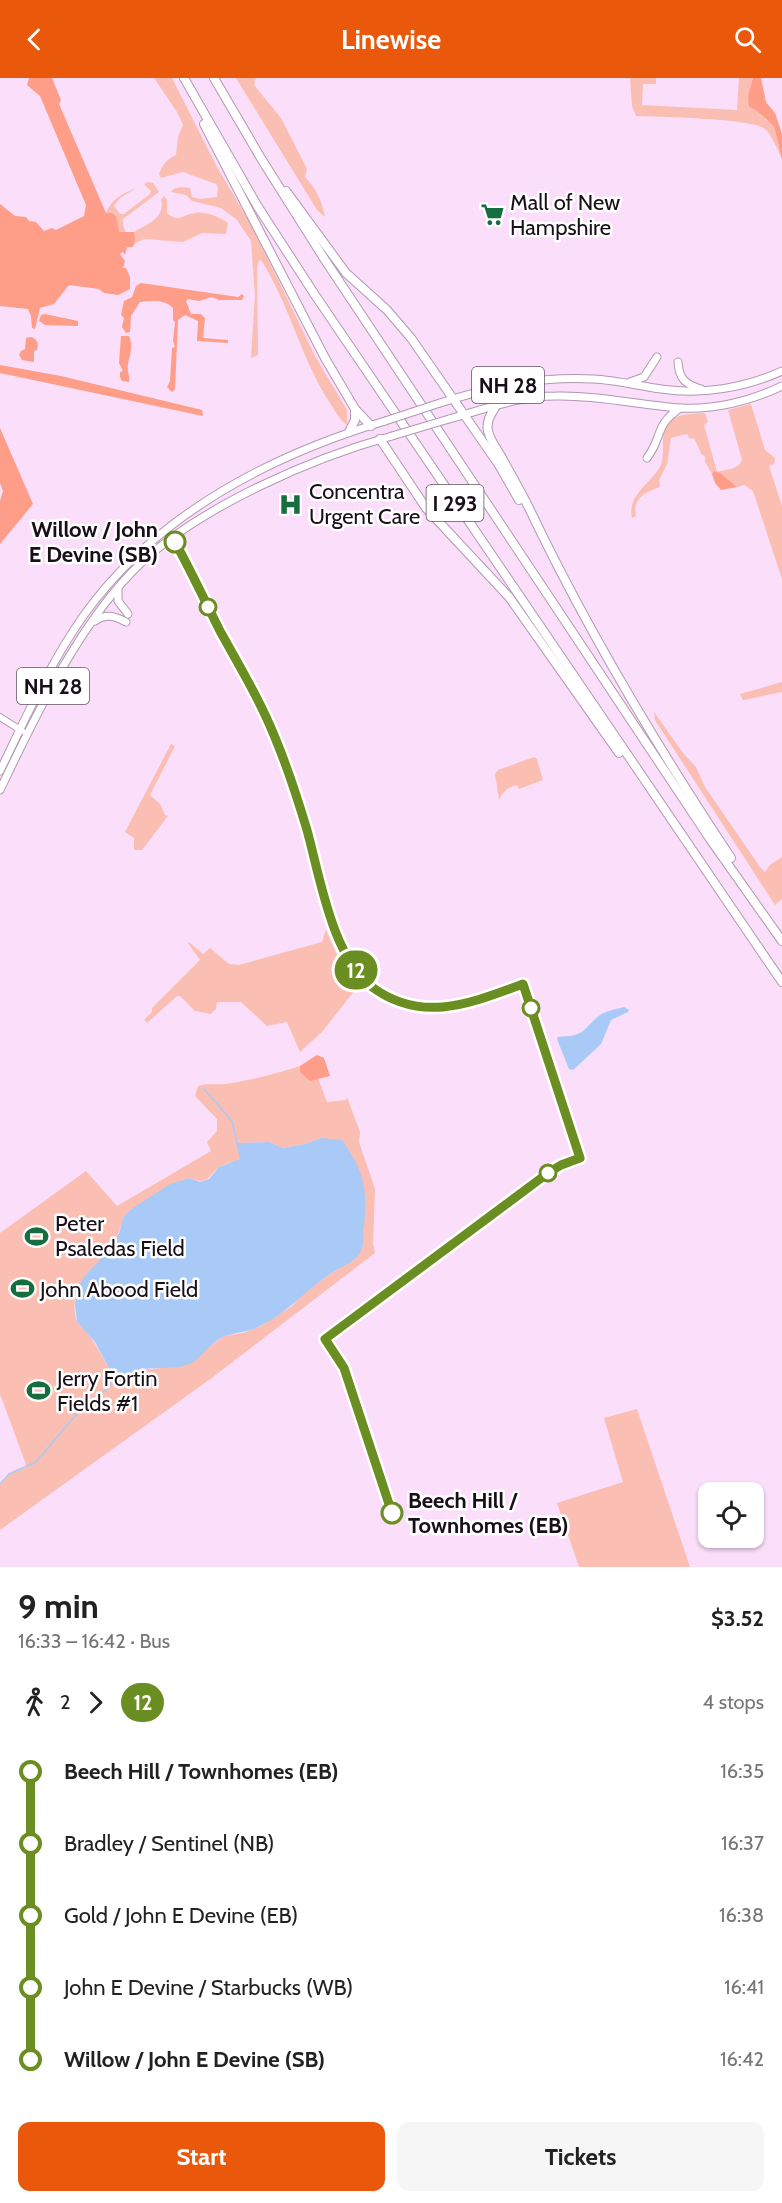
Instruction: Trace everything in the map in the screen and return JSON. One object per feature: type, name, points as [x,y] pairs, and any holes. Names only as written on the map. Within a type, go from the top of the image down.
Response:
[{"type":"highway","points":[[182,78],[214,146],[325,358],[355,409],[371,426]]},
{"type":"highway","name":"I 293","points":[[182,78],[290,258],[782,982]]},
{"type":"highway","name":"I 293","points":[[214,78],[325,260],[582,647],[781,940]]},
{"type":"highway","points":[[262,160],[304,213],[334,259],[353,280],[400,323],[499,465],[542,536]]},
{"type":"highway","points":[[496,406],[489,417],[489,435],[518,486],[598,643],[674,770],[731,858],[749,893]]},
{"type":"highway","points":[[349,432],[355,420],[355,409]]},
{"type":"highway","points":[[380,439],[429,513],[509,597],[624,760],[663,807]]},
{"type":"main road","points":[[625,383],[644,377],[657,357]]},
{"type":"main road","points":[[678,362],[679,375],[683,381],[707,390]]},
{"type":"main road","name":"NH 28","points":[[0,771],[49,673],[80,621],[116,576],[145,547],[186,514],[234,484],[349,432],[506,385],[542,380],[592,379],[673,391],[707,390],[750,383],[782,371]]},
{"type":"main road","name":"NH 28","points":[[0,790],[56,680],[91,624],[119,587],[141,563],[172,538],[225,505],[311,464],[380,439],[521,399],[559,396],[680,408],[735,403],[782,386]]},
{"type":"main road","points":[[647,458],[655,446],[666,419],[680,408]]},
{"type":"main road","points":[[371,426],[380,439]]},
{"type":"main road","points":[[91,624],[105,616],[127,618],[117,598],[119,587]]},
{"type":"street","points":[[0,717],[28,734]]},
{"type":"shaded area","points":[[29,78],[52,78],[61,100],[59,104],[106,213],[116,216],[119,232],[134,232],[135,240],[133,247],[127,247],[125,255],[123,252],[120,254],[125,261],[123,268],[126,268],[130,277],[130,289],[118,295],[104,293],[99,289],[69,285],[54,304],[40,308],[35,329],[32,328],[28,309],[0,306],[0,204],[15,216],[26,217],[29,221],[36,222],[44,231],[52,228],[56,230],[84,216],[86,205],[40,96],[27,85]]},
{"type":"shaded area","points":[[154,78],[172,78],[216,165],[253,228],[315,356],[347,410],[347,425],[342,421],[320,386],[280,295],[261,260],[257,268],[258,355],[251,358],[255,295],[251,241],[237,220],[221,208],[192,201],[186,195],[171,192],[185,187],[190,188],[192,197],[200,199],[217,197],[216,184],[183,172],[161,178],[159,174],[164,165],[176,155],[178,137],[183,125]]},
{"type":"shaded area","points":[[236,78],[256,78],[254,85],[281,118],[307,169],[305,177],[318,195],[325,217],[317,210]]},
{"type":"shaded area","points":[[630,78],[656,78],[656,84],[643,84],[642,105],[737,110],[739,78],[753,78],[748,95],[766,120],[774,125],[781,157],[768,132],[757,125],[724,120],[636,116],[632,106]]},
{"type":"shaded area","points":[[753,78],[761,78],[766,102],[775,113],[782,134],[782,160],[774,126],[749,107],[748,95]]},
{"type":"shaded area","points":[[153,183],[159,192],[123,219],[126,233],[119,232],[106,213],[118,197],[136,188],[120,198],[114,206],[120,214],[124,214],[150,194],[151,191],[144,184]]},
{"type":"shaded area","points":[[164,196],[167,200],[167,213],[174,218],[199,213],[212,215],[228,223],[226,234],[202,233],[183,242],[145,239],[134,245],[134,232],[158,216],[162,206],[161,199]]},
{"type":"shaded area","points":[[141,283],[244,296],[242,300],[219,300],[212,297],[199,301],[188,299],[186,301],[191,314],[201,314],[205,318],[203,338],[228,340],[228,343],[197,341],[198,321],[185,315],[178,320],[175,389],[172,392],[167,387],[170,381],[172,348],[175,347],[173,308],[162,302],[140,302],[131,316],[130,332],[126,333],[122,327],[124,318],[121,315],[124,301],[132,297],[136,286]]},
{"type":"shaded area","points":[[41,315],[78,321],[78,326],[45,325],[39,321]]},
{"type":"shaded area","points":[[121,336],[129,336],[131,341],[129,382],[122,381],[120,377],[120,372],[123,371],[119,363]]},
{"type":"shaded area","points":[[31,337],[38,343],[37,350],[34,351],[34,362],[22,360],[19,355],[25,349],[26,338]]},
{"type":"shaded area","points":[[0,365],[61,376],[202,410],[203,416],[0,373]]},
{"type":"shaded area","points":[[751,404],[765,450],[775,458],[774,464],[769,466],[782,506],[782,579],[753,491],[744,485],[737,487],[717,472],[735,467],[742,460],[728,410]]},
{"type":"shaded area","points":[[705,413],[708,422],[704,425],[717,472],[714,471],[712,474],[694,438],[690,439],[687,434],[671,438],[667,464],[659,480],[660,487],[641,497],[636,505],[636,516],[632,518],[631,510],[636,496],[656,473],[662,462],[664,432],[669,422],[681,415]]},
{"type":"shaded area","points":[[0,428],[33,504],[0,544],[0,501],[3,491],[0,483]]},
{"type":"shaded area","points":[[714,471],[737,487],[721,490],[715,483],[712,474]]},
{"type":"shaded area","points":[[782,682],[782,692],[743,700],[740,694]]},
{"type":"shaded area","points":[[654,712],[683,753],[696,767],[705,787],[760,867],[765,872],[770,865],[782,857],[782,899],[775,905],[655,720]]},
{"type":"shaded area","points":[[171,744],[175,746],[150,795],[168,816],[142,850],[134,850],[134,838],[125,832]]},
{"type":"shaded area","points":[[534,757],[537,759],[543,780],[519,789],[517,785],[511,787],[499,800],[495,774],[498,770]]},
{"type":"shaded area","points":[[326,930],[341,964],[358,986],[322,1032],[300,1052],[287,1022],[267,1026],[241,1002],[217,1002],[216,1009],[210,1014],[195,1011],[180,996],[177,996],[147,1023],[144,1020],[152,1012],[152,1008],[200,960],[189,942],[203,954],[210,948],[229,964],[239,965],[322,942]]},
{"type":"shaded area","points":[[317,1055],[324,1058],[330,1076],[310,1081],[300,1072],[300,1066]]},
{"type":"shaded area","points":[[300,1066],[300,1072],[318,1078],[327,1102],[346,1100],[347,1097],[360,1132],[359,1142],[375,1189],[373,1244],[375,1253],[213,1377],[0,1530],[0,1484],[9,1474],[27,1467],[0,1394],[0,1233],[86,1171],[117,1206],[211,1151],[207,1142],[217,1131],[217,1119],[195,1096],[198,1086],[226,1084]],"holes":[[[321,1138],[364,1227],[362,1249],[353,1260],[330,1274],[304,1293],[292,1306],[261,1326],[243,1333],[224,1336],[192,1362],[173,1367],[140,1370],[127,1375],[109,1368],[91,1338],[78,1324],[74,1306],[79,1287],[111,1248],[129,1213],[146,1200],[190,1178],[204,1181],[220,1166],[241,1159],[236,1143],[269,1142],[283,1148]]]},
{"type":"shaded area","points":[[637,1409],[690,1567],[579,1567],[557,1503],[623,1482],[604,1418]]},
{"type":"water","points":[[624,1007],[629,1010],[628,1012],[611,1020],[601,1044],[573,1070],[569,1069],[558,1037],[579,1033],[600,1015]]},
{"type":"water","points":[[321,1138],[342,1140],[360,1171],[365,1201],[363,1244],[360,1254],[321,1280],[270,1321],[252,1330],[220,1338],[193,1362],[181,1366],[139,1370],[117,1377],[109,1368],[95,1342],[77,1322],[75,1304],[77,1289],[84,1277],[110,1249],[119,1233],[124,1216],[170,1184],[190,1178],[200,1182],[209,1179],[219,1167],[240,1159],[236,1143],[269,1142],[283,1148]]},
{"type":"waterway","points":[[204,1089],[232,1121],[237,1143]]},
{"type":"waterway","points":[[0,1484],[9,1474],[36,1462],[80,1410],[106,1390],[117,1377]]},
{"type":"bus line","name":"12","points":[[175,542],[275,737],[296,794],[329,912],[347,958],[379,992],[414,1006],[460,1005],[523,984],[580,1158],[548,1173],[325,1339],[344,1368],[392,1513]]},
{"type":"place","name":"Mall of New Hampshire","points":[[492,215]]},
{"type":"place","name":"Concentra Urgent Care","points":[[291,504]]},
{"type":"place","name":"Willow / John E Devine (SB)","points":[[175,542]]},
{"type":"place","name":"Peter Psaledas Field","points":[[37,1236]]},
{"type":"place","name":"John Abood Field","points":[[22,1289]]},
{"type":"place","name":"Jerry Fortin Fields #1","points":[[39,1391]]},
{"type":"place","name":"Beech Hill / Townhomes (EB)","points":[[392,1513]]}]
